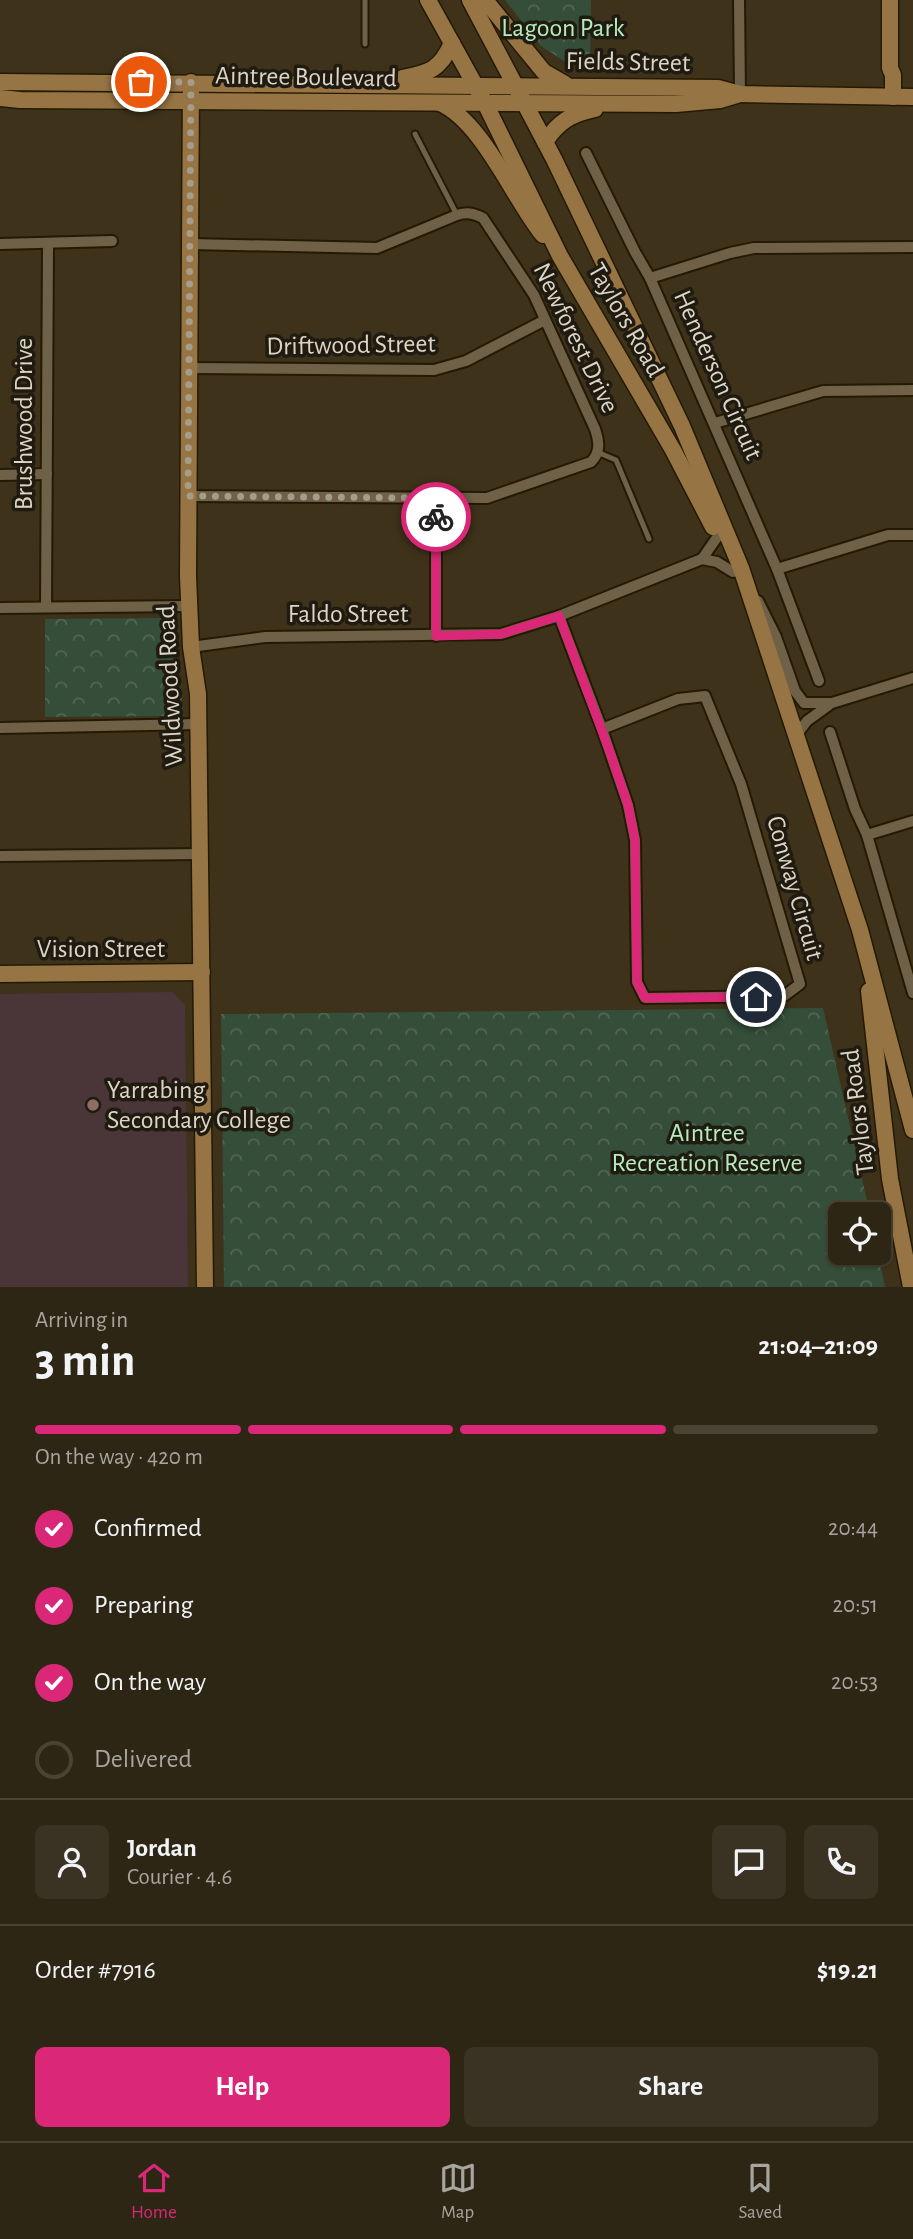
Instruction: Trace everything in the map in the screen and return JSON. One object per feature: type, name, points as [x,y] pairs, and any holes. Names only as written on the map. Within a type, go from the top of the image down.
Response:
[{"type":"street","name":"Taylors Road","points":[[428,0],[476,85],[560,256],[673,450],[737,570]]},
{"type":"street","name":"Taylors Road","points":[[470,0],[545,142],[681,426],[797,734],[860,930],[913,1130]]},
{"type":"street","points":[[485,0],[544,72],[567,85]]},
{"type":"street","points":[[739,0],[740,94]]},
{"type":"street","points":[[890,0],[890,68],[893,75],[893,97]]},
{"type":"street","points":[[361,83],[422,75],[432,71],[447,54],[452,43]]},
{"type":"street","name":"Aintree Boulevard","points":[[0,82],[514,85]]},
{"type":"street","name":"Wildwood Road","points":[[191,82],[189,606],[199,724],[205,1287]]},
{"type":"street","name":"Fields Street","points":[[514,85],[718,88],[740,94],[913,97]]},
{"type":"street","name":"Fields Street","points":[[485,103],[676,104],[720,100],[740,94]]},
{"type":"street","name":"Aintree Boulevard","points":[[0,98],[485,103]]},
{"type":"street","points":[[440,103],[465,122],[503,171],[530,220],[560,256]]},
{"type":"street","points":[[545,142],[561,122],[579,112],[632,103]]},
{"type":"street","points":[[586,153],[650,278]]},
{"type":"street","name":"Newforest Drive","points":[[188,496],[479,498],[498,496],[591,462],[597,452],[598,439],[595,429],[521,274],[482,218],[474,213],[457,215]]},
{"type":"street","points":[[190,244],[377,248],[457,215]]},
{"type":"street","points":[[0,244],[112,241]]},
{"type":"street","name":"Brushwood Drive","points":[[46,607],[48,243]]},
{"type":"street","name":"Henderson Circuit","points":[[819,681],[777,569],[650,278],[754,248],[913,247]]},
{"type":"street","name":"Driftwood Street","points":[[189,368],[434,370],[466,361],[545,320]]},
{"type":"street","points":[[715,423],[823,391],[913,390]]},
{"type":"street","points":[[0,475],[47,474]]},
{"type":"street","points":[[436,498],[436,636]]},
{"type":"street","points":[[777,569],[888,535],[913,535]]},
{"type":"street","points":[[718,536],[702,559],[737,570],[776,637],[800,699],[810,704],[832,703],[913,678]]},
{"type":"street","name":"Faldo Street","points":[[191,647],[265,637],[501,634],[559,616],[702,559]]},
{"type":"street","points":[[0,608],[189,606]]},
{"type":"street","name":"Conway Circuit","points":[[559,616],[628,805],[635,840],[637,982],[645,998],[784,996],[800,984],[741,784],[705,696],[678,699],[602,729]]},
{"type":"street","points":[[797,734],[814,715],[832,703]]},
{"type":"street","points":[[0,728],[199,724]]},
{"type":"street","points":[[830,732],[855,809],[867,835],[913,993]]},
{"type":"street","points":[[867,835],[913,821]]},
{"type":"street","points":[[0,856],[202,854]]},
{"type":"street","name":"Taylors Road","points":[[860,930],[890,1179],[911,1287]]},
{"type":"street","points":[[901,950],[913,950]]},
{"type":"street","name":"Vision Street","points":[[0,974],[202,972]]},
{"type":"lane","points":[[365,0],[365,44]]},
{"type":"lane","points":[[415,134],[457,215]]},
{"type":"lane","points":[[597,452],[616,460],[649,539]]},
{"type":"shaded area","name":"Yarrabing Secondary College","points":[[173,992],[185,1005],[188,1287],[0,1287],[0,994]]},
{"type":"green space","name":"Lagoon Park","points":[[505,0],[591,0],[590,63],[564,61],[541,46]]},
{"type":"green space","points":[[166,618],[172,623],[183,710],[179,716],[45,717],[45,619]]},
{"type":"green space","name":"Aintree Recreation Reserve","points":[[823,1008],[867,1202],[828,1202],[828,1265],[880,1265],[885,1287],[224,1287],[221,1014]]},
{"type":"way so far","points":[[141,82],[191,82],[188,496],[436,498],[436,517]]},
{"type":"place","name":"Yarrabing Secondary College","points":[[93,1105]]},
{"type":"route","points":[[436,517],[436,636],[501,634],[559,616],[628,805],[635,840],[637,982],[645,998],[756,997]]}]
